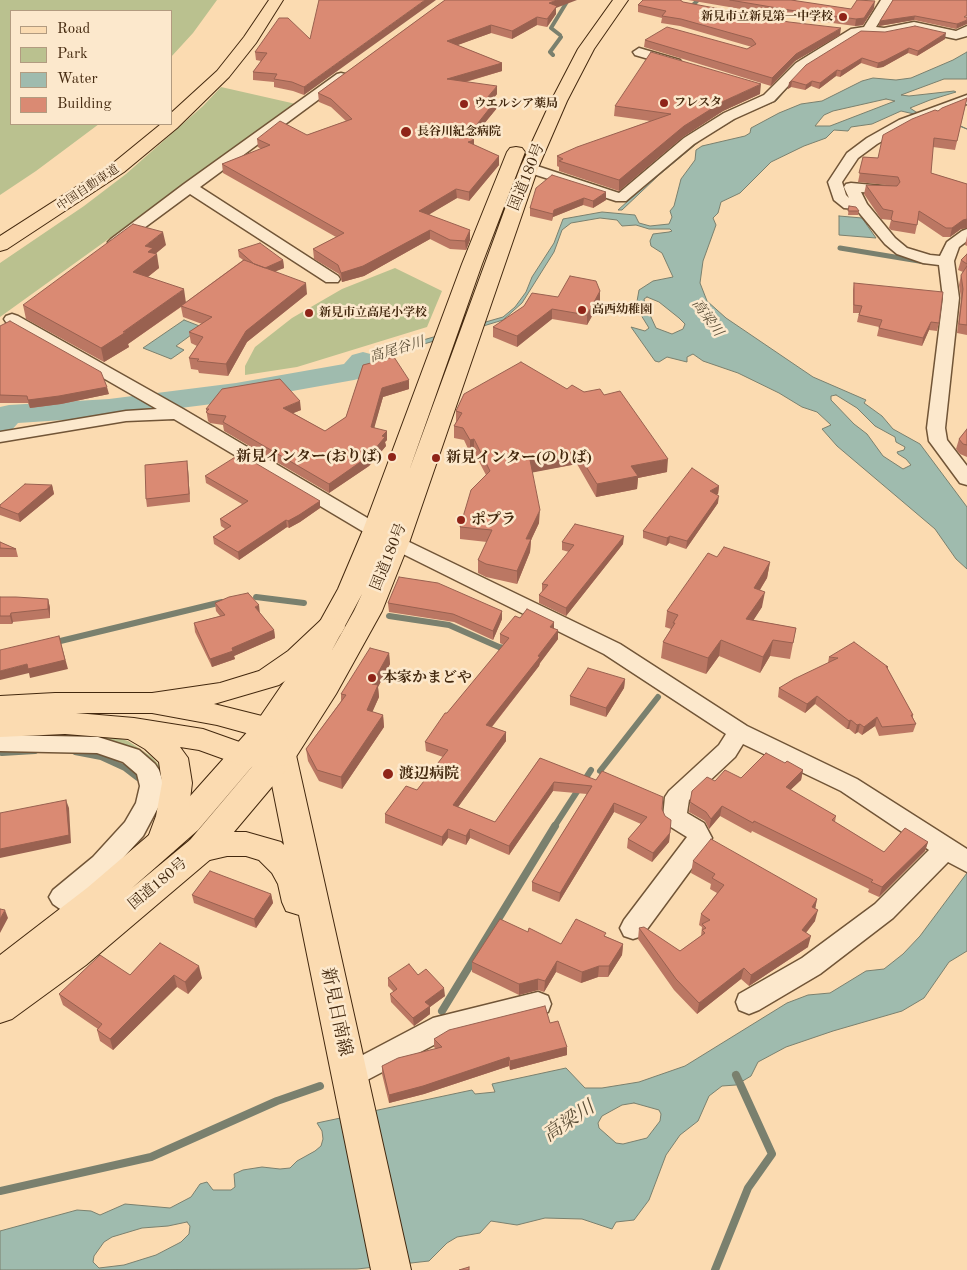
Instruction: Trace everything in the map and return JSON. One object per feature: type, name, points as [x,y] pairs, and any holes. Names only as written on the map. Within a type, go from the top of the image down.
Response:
[{"type":"main road","points":[[172,104],[205,71],[232,39],[257,0]]},
{"type":"main road","name":"中国自動車道","points":[[172,122],[223,74],[250,40],[276,0]]},
{"type":"main road","points":[[546,89],[570,48],[606,0]]},
{"type":"main road","name":"国道180号","points":[[0,976],[82,911],[188,821],[246,756],[274,742],[326,687],[368,611],[386,536],[439,355],[479,308],[529,168],[559,101],[586,49],[621,0]]},
{"type":"main road","name":"中国自動車道","points":[[0,228],[96,165],[148,125]]},
{"type":"main road","name":"中国自動車道","points":[[0,245],[118,168],[169,125]]},
{"type":"main road","name":"国道180号","points":[[0,1008],[74,955],[201,849],[274,742],[309,668],[351,589],[386,536],[458,334],[472,264],[522,138]]},
{"type":"main road","points":[[0,255],[52,221],[118,168]]},
{"type":"main road","points":[[0,706],[55,703],[152,703],[220,693],[269,678],[298,658],[331,628]]},
{"type":"main road","points":[[152,703],[217,715],[274,742]]},
{"type":"main road","points":[[0,726],[65,723],[134,729],[203,740],[246,756]]},
{"type":"main road","points":[[134,729],[155,741],[173,758],[177,783],[172,816],[162,843]]},
{"type":"main road","name":"新見日南線","points":[[274,742],[340,1026],[391,1270]]},
{"type":"main road","points":[[201,849],[227,844],[246,844],[270,851],[284,864],[294,883],[312,961],[340,1026]]},
{"type":"street","points":[[529,168],[621,198],[689,141],[729,116],[769,98],[800,66],[862,31],[887,0]]},
{"type":"street","points":[[836,29],[884,32],[914,26],[956,35],[962,34],[967,30]]},
{"type":"street","points":[[639,52],[692,67]]},
{"type":"street","points":[[104,250],[350,70]]},
{"type":"street","points":[[756,87],[774,93]]},
{"type":"street","points":[[860,205],[849,205],[839,197],[835,182],[852,156],[872,140],[904,124],[967,99]]},
{"type":"street","points":[[190,187],[332,279]]},
{"type":"street","points":[[890,190],[851,187],[860,205],[890,241],[902,251],[928,260],[946,262]]},
{"type":"street","points":[[967,234],[952,245],[946,262],[951,298],[936,428],[938,441],[967,479]]},
{"type":"street","points":[[27,307],[6,322],[172,410],[386,536],[612,649],[739,732],[849,785],[945,850],[967,862]]},
{"type":"street","points":[[0,437],[172,410]]},
{"type":"street","points":[[633,928],[700,838],[696,830],[674,817],[677,797],[727,750],[739,732]]},
{"type":"street","points":[[0,743],[98,745],[131,756],[147,770],[152,786],[148,804],[134,829],[102,864],[62,897],[82,911]]},
{"type":"street","points":[[748,1002],[811,966],[884,911],[945,850]]},
{"type":"street","points":[[353,1092],[443,1026],[538,1004]]},
{"type":"green space","points":[[0,0],[217,0],[193,33],[172,56],[172,10],[10,10],[10,125],[98,125],[0,195]]},
{"type":"green space","points":[[221,87],[296,104],[0,317],[0,263],[84,206],[126,174],[203,106]]},
{"type":"green space","points":[[395,268],[442,291],[427,327],[297,367],[245,375],[245,366],[255,347],[292,318],[342,289]]},
{"type":"green space","points":[[52,733],[115,737],[128,741],[152,757],[164,771],[155,775],[142,759],[0,735]]},
{"type":"water","points":[[867,24],[869,25],[802,71],[776,101],[739,117],[701,140],[659,175],[622,210],[618,210],[684,150],[793,77]]},
{"type":"water","name":"高梁川","points":[[967,52],[967,79],[944,79],[901,95],[956,92],[910,108],[916,112],[950,121],[967,129],[949,122],[901,111],[872,124],[851,127],[848,131],[834,130],[826,138],[771,162],[740,193],[721,202],[718,213],[713,218],[716,225],[703,261],[700,283],[707,301],[726,318],[813,377],[866,400],[864,403],[882,416],[893,429],[920,444],[967,507],[967,569],[956,559],[935,529],[837,446],[822,429],[831,425],[817,412],[802,407],[779,393],[738,373],[703,361],[693,354],[687,357],[687,362],[667,357],[659,362],[655,361],[631,327],[645,331],[649,328],[636,307],[639,290],[653,281],[673,277],[662,253],[651,246],[650,241],[653,234],[672,231],[670,229],[649,229],[636,225],[622,226],[617,220],[600,218],[571,223],[562,230],[554,252],[522,303],[503,320],[373,358],[368,361],[360,372],[319,380],[313,374],[346,369],[364,357],[503,317],[515,307],[526,292],[532,277],[554,243],[563,219],[602,212],[635,215],[639,223],[650,226],[669,224],[672,217],[670,211],[674,206],[681,179],[695,160],[696,150],[702,146],[745,136],[750,133],[751,128],[779,113],[801,104],[822,101],[862,81],[873,78],[896,80],[911,78]],"holes":[[[886,99],[895,101],[830,126],[815,126],[824,115],[833,111]],[[647,297],[659,302],[685,324],[683,329],[672,334],[656,328],[644,299]],[[836,395],[857,408],[875,426],[895,437],[896,442],[905,447],[904,450],[897,452],[898,454],[911,465],[903,469],[883,456],[867,434],[854,424],[831,400],[831,396]]]},
{"type":"water","points":[[839,216],[862,218],[876,238],[839,235]]},
{"type":"water","points":[[184,320],[202,327],[176,346],[184,350],[171,359],[143,348]]},
{"type":"water","name":"高梁川","points":[[967,873],[967,951],[949,962],[924,998],[902,1011],[786,1047],[758,1062],[751,1076],[736,1085],[722,1086],[709,1096],[698,1121],[680,1135],[666,1155],[649,1200],[634,1220],[616,1222],[612,1229],[582,1219],[545,1218],[517,1225],[491,1221],[480,1233],[457,1237],[447,1243],[429,1261],[357,1269],[0,1270],[0,1231],[77,1210],[91,1211],[100,1215],[125,1204],[170,1208],[191,1197],[200,1184],[207,1182],[213,1190],[231,1190],[235,1187],[234,1174],[243,1170],[262,1167],[290,1168],[297,1161],[315,1151],[321,1146],[323,1139],[322,1131],[317,1123],[472,1090],[475,1094],[495,1092],[492,1084],[566,1068],[585,1088],[602,1088],[639,1082],[685,1066],[787,1003],[808,995],[830,993],[866,971],[884,969],[903,954],[920,936]],"holes":[[[634,1103],[659,1110],[661,1114],[660,1121],[647,1138],[623,1144],[616,1143],[599,1128],[598,1123],[602,1116],[622,1105]],[[187,1222],[190,1226],[189,1234],[181,1242],[156,1255],[124,1265],[99,1268],[93,1262],[94,1256],[104,1242],[112,1237],[142,1228]]]},
{"type":"building","points":[[319,0],[425,0],[304,87],[292,82],[274,79],[277,74],[253,72],[267,53],[255,52],[279,18],[288,18],[310,39]]},
{"type":"building","points":[[445,0],[557,0],[549,3],[557,6],[547,19],[537,17],[512,31],[491,25],[447,41],[502,63],[447,79],[497,86],[487,98],[497,99],[474,128],[463,133],[474,140],[468,142],[499,156],[469,192],[456,189],[419,211],[470,230],[465,241],[450,240],[430,230],[363,266],[341,273],[338,265],[313,249],[344,233],[222,164],[270,145],[257,139],[280,121],[307,135],[352,119],[331,99],[318,93]]},
{"type":"building","points":[[643,0],[680,0],[789,22],[841,28],[796,54],[772,78],[645,40],[667,27],[747,49],[756,44],[752,39],[681,19],[662,16],[666,11],[638,5]]},
{"type":"building","points":[[730,0],[791,0],[851,9],[857,0],[875,1],[864,18],[856,19]]},
{"type":"building","points":[[893,0],[967,0],[967,15],[964,17],[967,17],[967,20],[957,24],[915,16],[880,21]]},
{"type":"building","points":[[915,26],[946,33],[918,51],[909,48],[878,63],[862,58],[841,71],[837,70],[820,83],[812,81],[806,85],[792,81],[789,83],[806,65],[861,31],[885,32]]},
{"type":"building","points":[[651,52],[761,84],[724,101],[684,126],[619,180],[559,161],[563,159],[557,156],[577,147],[671,114],[615,106]]},
{"type":"building","points":[[967,98],[957,141],[934,138],[931,173],[967,184],[967,219],[952,228],[946,228],[919,211],[917,225],[893,221],[891,219],[893,211],[883,209],[866,185],[897,186],[900,182],[898,177],[859,173],[863,157],[878,158],[883,135],[912,119],[935,110],[938,111]]},
{"type":"building","points":[[552,175],[606,192],[593,201],[584,198],[554,210],[553,214],[530,208],[536,188]]},
{"type":"building","points":[[849,206],[856,207],[859,211],[848,211]]},
{"type":"building","points":[[133,224],[163,232],[145,246],[153,248],[148,252],[157,254],[133,272],[184,289],[123,332],[126,332],[101,348],[23,305]]},
{"type":"building","points":[[260,243],[283,260],[265,268],[254,264],[238,250]]},
{"type":"building","points":[[967,254],[967,264],[961,260]]},
{"type":"building","points":[[244,260],[306,283],[246,331],[226,364],[197,361],[199,359],[189,358],[203,337],[189,332],[212,317],[181,306]]},
{"type":"building","points":[[967,266],[967,325],[959,324],[963,289],[961,275]]},
{"type":"building","points":[[570,276],[596,281],[600,291],[587,315],[552,309],[517,336],[493,327],[524,306],[532,293],[558,297]]},
{"type":"building","points":[[854,283],[943,292],[939,323],[931,322],[923,338],[879,328],[882,320],[859,315],[862,306],[854,305]]},
{"type":"building","points":[[10,321],[101,372],[107,387],[28,400],[27,396],[0,395],[0,326]]},
{"type":"building","points":[[394,357],[409,380],[382,388],[371,427],[387,431],[382,436],[385,437],[369,456],[329,484],[223,422],[226,416],[206,412],[209,409],[206,409],[222,389],[280,379],[300,401],[283,408],[325,431],[346,417],[363,365]]},
{"type":"building","points":[[521,362],[567,389],[572,385],[584,392],[600,389],[604,395],[620,391],[668,459],[631,466],[638,476],[597,484],[577,452],[530,460],[540,510],[526,539],[531,539],[517,571],[486,564],[478,560],[492,530],[460,527],[471,490],[490,471],[474,439],[470,440],[463,428],[454,426],[462,413],[456,411],[464,394]]},
{"type":"building","points":[[967,429],[967,445],[963,444],[959,439]]},
{"type":"building","points":[[240,454],[320,501],[299,515],[288,521],[286,520],[238,552],[213,537],[231,526],[220,519],[248,501],[205,476]]},
{"type":"building","points":[[187,461],[189,494],[146,499],[145,465]]},
{"type":"building","points":[[692,468],[719,486],[710,491],[719,496],[687,541],[670,536],[667,538],[643,531]]},
{"type":"building","points":[[25,484],[52,485],[18,514],[0,507],[0,505]]},
{"type":"building","points":[[575,524],[624,536],[566,608],[539,595],[548,585],[542,584],[574,545],[562,542]]},
{"type":"building","points":[[0,542],[16,549],[0,548]]},
{"type":"building","points":[[724,547],[770,562],[754,588],[765,592],[746,619],[796,628],[793,643],[773,640],[763,657],[721,640],[708,658],[663,642],[678,615],[667,611],[708,553],[717,557]]},
{"type":"building","points":[[399,577],[438,583],[502,611],[493,631],[453,614],[388,603]]},
{"type":"building","points":[[248,593],[259,605],[255,607],[274,630],[232,648],[233,651],[210,659],[194,623],[225,615],[215,603],[229,597]]},
{"type":"building","points":[[0,597],[48,599],[48,609],[0,616]]},
{"type":"building","points":[[527,609],[554,622],[550,627],[558,630],[538,656],[540,657],[486,725],[506,732],[453,805],[495,822],[540,758],[596,780],[602,771],[663,797],[662,809],[665,816],[671,820],[670,833],[653,853],[628,839],[647,817],[614,803],[560,893],[532,882],[592,786],[554,782],[509,846],[470,829],[466,836],[448,829],[442,837],[385,814],[406,786],[417,790],[448,750],[425,742],[445,713],[447,713],[509,638],[500,634],[515,616],[520,618]]},
{"type":"building","points":[[59,636],[65,660],[28,669],[27,664],[0,671],[0,650]]},
{"type":"building","points":[[854,642],[888,667],[886,666],[916,724],[882,727],[877,717],[864,727],[860,724],[857,725],[851,720],[849,721],[817,696],[807,704],[779,688],[838,658],[829,657]]},
{"type":"building","points":[[370,648],[389,653],[372,684],[378,685],[367,710],[383,715],[341,777],[317,770],[306,749],[346,695],[341,694]]},
{"type":"building","points":[[588,668],[625,679],[606,708],[570,696]]},
{"type":"building","points":[[766,753],[803,770],[786,787],[836,816],[832,820],[884,852],[905,828],[928,842],[882,887],[871,882],[873,880],[754,821],[753,823],[722,806],[711,819],[706,812],[690,802],[692,791],[707,777],[715,781],[725,770],[741,778]]},
{"type":"building","points":[[66,800],[69,835],[0,849],[0,813]]},
{"type":"building","points":[[711,839],[817,899],[812,907],[818,910],[802,930],[811,936],[751,975],[744,968],[699,1003],[676,979],[639,928],[644,927],[680,951],[705,933],[702,930],[706,928],[702,924],[710,920],[701,914],[724,885],[712,878],[715,874],[693,861]]},
{"type":"building","points":[[210,871],[271,894],[254,919],[192,895]]},
{"type":"building","points":[[0,909],[5,910],[0,919]]},
{"type":"building","points":[[500,919],[528,932],[529,928],[561,944],[576,919],[606,933],[604,936],[623,944],[609,966],[599,966],[582,972],[557,961],[545,981],[538,979],[519,984],[472,962]]},
{"type":"building","points":[[160,943],[199,966],[185,982],[174,975],[110,1039],[97,1030],[102,1024],[59,994],[100,955],[130,975]]},
{"type":"building","points":[[409,964],[418,975],[426,969],[444,988],[425,1002],[430,1006],[413,1018],[390,994],[397,989],[388,978]]},
{"type":"building","points":[[545,1006],[550,1023],[558,1021],[567,1047],[510,1061],[509,1057],[423,1086],[389,1095],[382,1066],[398,1058],[442,1047],[434,1039],[449,1030]]},
{"type":"waterway","points":[[560,35],[551,28],[568,0]]},
{"type":"waterway","points":[[693,5],[698,0]]},
{"type":"waterway","points":[[553,55],[550,52],[561,37]]},
{"type":"waterway","points":[[840,248],[925,262]]},
{"type":"waterway","name":"高尾谷川","points":[[0,424],[9,414],[109,408],[236,392],[354,371],[363,361]]},
{"type":"waterway","points":[[256,597],[304,603]]},
{"type":"waterway","points":[[52,643],[222,602]]},
{"type":"waterway","points":[[389,616],[449,625],[499,647],[510,649]]},
{"type":"waterway","points":[[600,771],[658,697]]},
{"type":"waterway","points":[[2,753],[35,751]]},
{"type":"waterway","points":[[75,752],[101,757],[125,768],[138,778]]},
{"type":"waterway","points":[[554,827],[591,770]]},
{"type":"waterway","points":[[442,1011],[555,826]]},
{"type":"waterway","points":[[715,1270],[748,1188],[772,1154],[736,1075]]},
{"type":"waterway","points":[[0,1191],[151,1157],[277,1101],[320,1086]]},
{"type":"place","name":"新見市立新見第一中学校","points":[[843,17]]},
{"type":"place","name":"フレスタ","points":[[664,103]]},
{"type":"place","name":"ウエルシア薬局","points":[[464,104]]},
{"type":"place","name":"長谷川紀念病院","points":[[406,132]]},
{"type":"place","name":"高西幼稚園","points":[[582,310]]},
{"type":"place","name":"新見市立高尾小学校","points":[[309,313]]},
{"type":"place","name":"新見インター(おりば)","points":[[392,457]]},
{"type":"place","name":"新見インター(のりば)","points":[[436,458]]},
{"type":"place","name":"ポプラ","points":[[461,520]]},
{"type":"place","name":"本家かまどや","points":[[372,678]]},
{"type":"place","name":"渡辺病院","points":[[388,774]]}]
